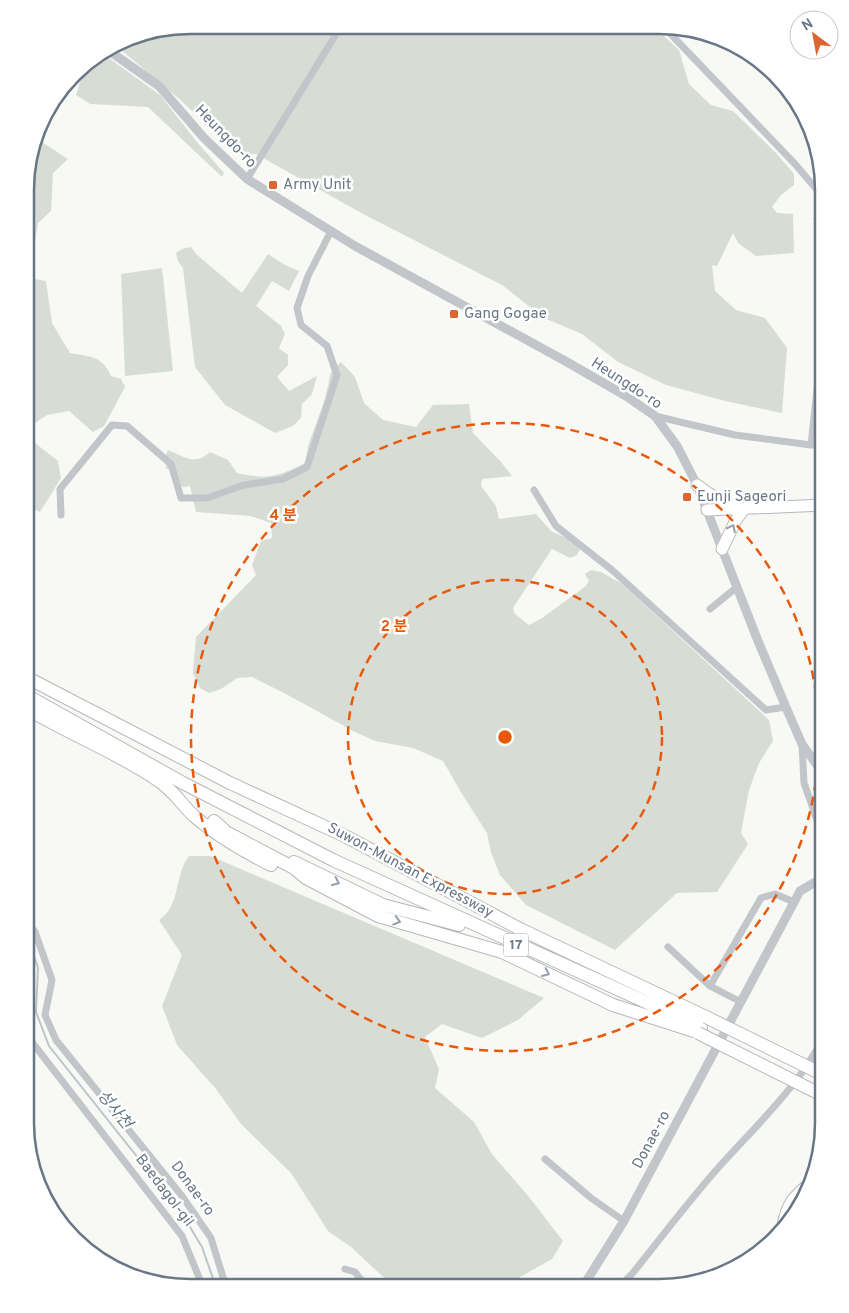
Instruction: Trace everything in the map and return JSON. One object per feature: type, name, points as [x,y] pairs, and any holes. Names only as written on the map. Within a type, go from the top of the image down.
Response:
[{"type":"highway","name":"Suwon-Munsan Expressway","points":[[34,681],[230,783],[345,836],[702,1026],[815,1083]]},
{"type":"highway","name":"Suwon-Munsan Expressway","points":[[34,700],[183,784],[324,856],[501,938],[702,1026],[815,1071]]},
{"type":"highway","points":[[34,712],[149,774],[161,782],[193,815],[244,852],[287,872],[306,878],[378,916],[502,952],[613,1005],[702,1026],[815,1091]]},
{"type":"highway","points":[[306,878],[294,868],[226,832],[214,821],[383,905],[457,924],[501,938]]},
{"type":"highway","points":[[786,1214],[793,1198],[798,1194]]},
{"type":"main road","points":[[697,485],[716,499],[744,509]]},
{"type":"main road","points":[[707,510],[815,505]]},
{"type":"main road","points":[[722,549],[736,520],[744,509]]},
{"type":"street","points":[[247,179],[336,34]]},
{"type":"street","points":[[671,35],[815,187]]},
{"type":"street","name":"Heungdo-ro","points":[[114,54],[159,86],[204,138],[247,179],[355,246],[626,396],[654,416],[677,446],[697,485],[802,744],[815,762]]},
{"type":"street","points":[[61,515],[60,489],[112,425],[128,426],[171,464],[181,498],[207,498],[244,485],[284,479],[307,467],[337,375],[327,346],[301,325],[297,308],[308,276],[331,231]]},
{"type":"street","points":[[811,445],[815,408]]},
{"type":"street","points":[[654,416],[736,434],[815,445]]},
{"type":"street","points":[[534,490],[556,526],[612,570],[766,710],[786,706]]},
{"type":"street","points":[[710,609],[737,587]]},
{"type":"street","points":[[802,744],[804,782],[815,814]]},
{"type":"street","name":"Donae-ro","points":[[588,1279],[624,1221],[800,891],[815,882]]},
{"type":"street","points":[[710,986],[761,898],[775,894],[794,902]]},
{"type":"street","name":"Donae-ro","points":[[34,931],[52,980],[45,1015],[56,1040],[182,1196],[211,1238],[224,1279]]},
{"type":"street","points":[[668,947],[710,986],[740,1002]]},
{"type":"street","name":"Baedagol-gil","points":[[34,1045],[182,1236],[200,1279]]},
{"type":"street","points":[[627,1279],[709,1178],[787,1091],[815,1054]]},
{"type":"street","points":[[545,1159],[591,1198],[624,1221]]},
{"type":"street","points":[[345,1269],[355,1272],[361,1279]]},
{"type":"shaded area","points":[[190,34],[662,34],[679,50],[689,84],[711,105],[733,111],[777,154],[794,174],[794,185],[781,195],[772,207],[777,213],[793,214],[794,253],[756,256],[738,243],[733,233],[717,266],[712,265],[715,291],[736,310],[765,318],[787,348],[782,413],[725,401],[666,385],[618,362],[582,334],[544,318],[502,285],[363,214],[256,154],[240,156],[176,96],[121,50],[150,39]]},
{"type":"shaded area","points":[[108,57],[160,95],[224,173],[222,177],[148,107],[90,104],[76,95],[81,79]]},
{"type":"shaded area","points":[[42,142],[68,159],[53,173],[51,211],[38,223],[34,247],[35,170]]},
{"type":"shaded area","points":[[191,247],[196,254],[242,293],[268,254],[283,264],[299,271],[289,291],[272,281],[257,305],[255,305],[281,326],[285,334],[279,348],[288,355],[288,365],[277,377],[289,391],[317,376],[312,394],[302,404],[301,418],[293,426],[275,433],[225,405],[195,367],[183,268],[178,261],[176,253]]},
{"type":"shaded area","points":[[162,268],[173,371],[125,376],[121,274]]},
{"type":"shaded area","points":[[34,279],[46,281],[52,323],[70,353],[95,358],[104,364],[111,376],[121,379],[125,387],[104,426],[93,432],[69,411],[47,415],[34,424]]},
{"type":"shaded area","points":[[341,362],[355,377],[364,403],[383,420],[416,427],[433,405],[469,404],[473,433],[512,476],[482,479],[481,486],[496,506],[499,519],[536,514],[551,531],[577,543],[580,549],[577,555],[570,558],[552,549],[513,608],[515,614],[529,625],[542,618],[586,586],[589,581],[585,574],[591,570],[601,572],[621,583],[769,720],[773,741],[759,763],[749,790],[741,833],[748,844],[717,892],[677,893],[615,950],[526,905],[500,875],[491,853],[487,833],[443,761],[413,748],[375,741],[252,677],[237,678],[221,689],[209,693],[200,688],[193,673],[196,637],[256,575],[252,565],[261,541],[272,538],[271,523],[251,516],[196,512],[190,486],[183,487],[177,484],[176,474],[166,468],[165,457],[168,450],[190,459],[200,459],[210,452],[228,460],[237,473],[265,477],[279,474],[305,463],[308,446],[325,399],[331,372]]},
{"type":"shaded area","points":[[34,439],[35,443],[58,461],[61,478],[40,512],[34,509]]},
{"type":"shaded area","points":[[189,856],[210,856],[544,998],[518,1020],[482,1038],[442,1024],[425,1037],[439,1069],[435,1088],[474,1122],[492,1154],[563,1241],[552,1259],[520,1277],[520,1279],[385,1279],[351,1247],[328,1231],[291,1173],[241,1124],[216,1089],[177,1045],[162,1006],[182,955],[159,920],[171,907],[184,864]]},
{"type":"waterway","name":"성사천","points":[[34,956],[38,968],[36,1012],[49,1046],[181,1212],[202,1247],[213,1279]]},
{"type":"place","name":"Army Unit","points":[[273,185]]},
{"type":"place","name":"Gang Gogae","points":[[454,314]]},
{"type":"place","name":"Eunji Sageori","points":[[687,497]]}]
